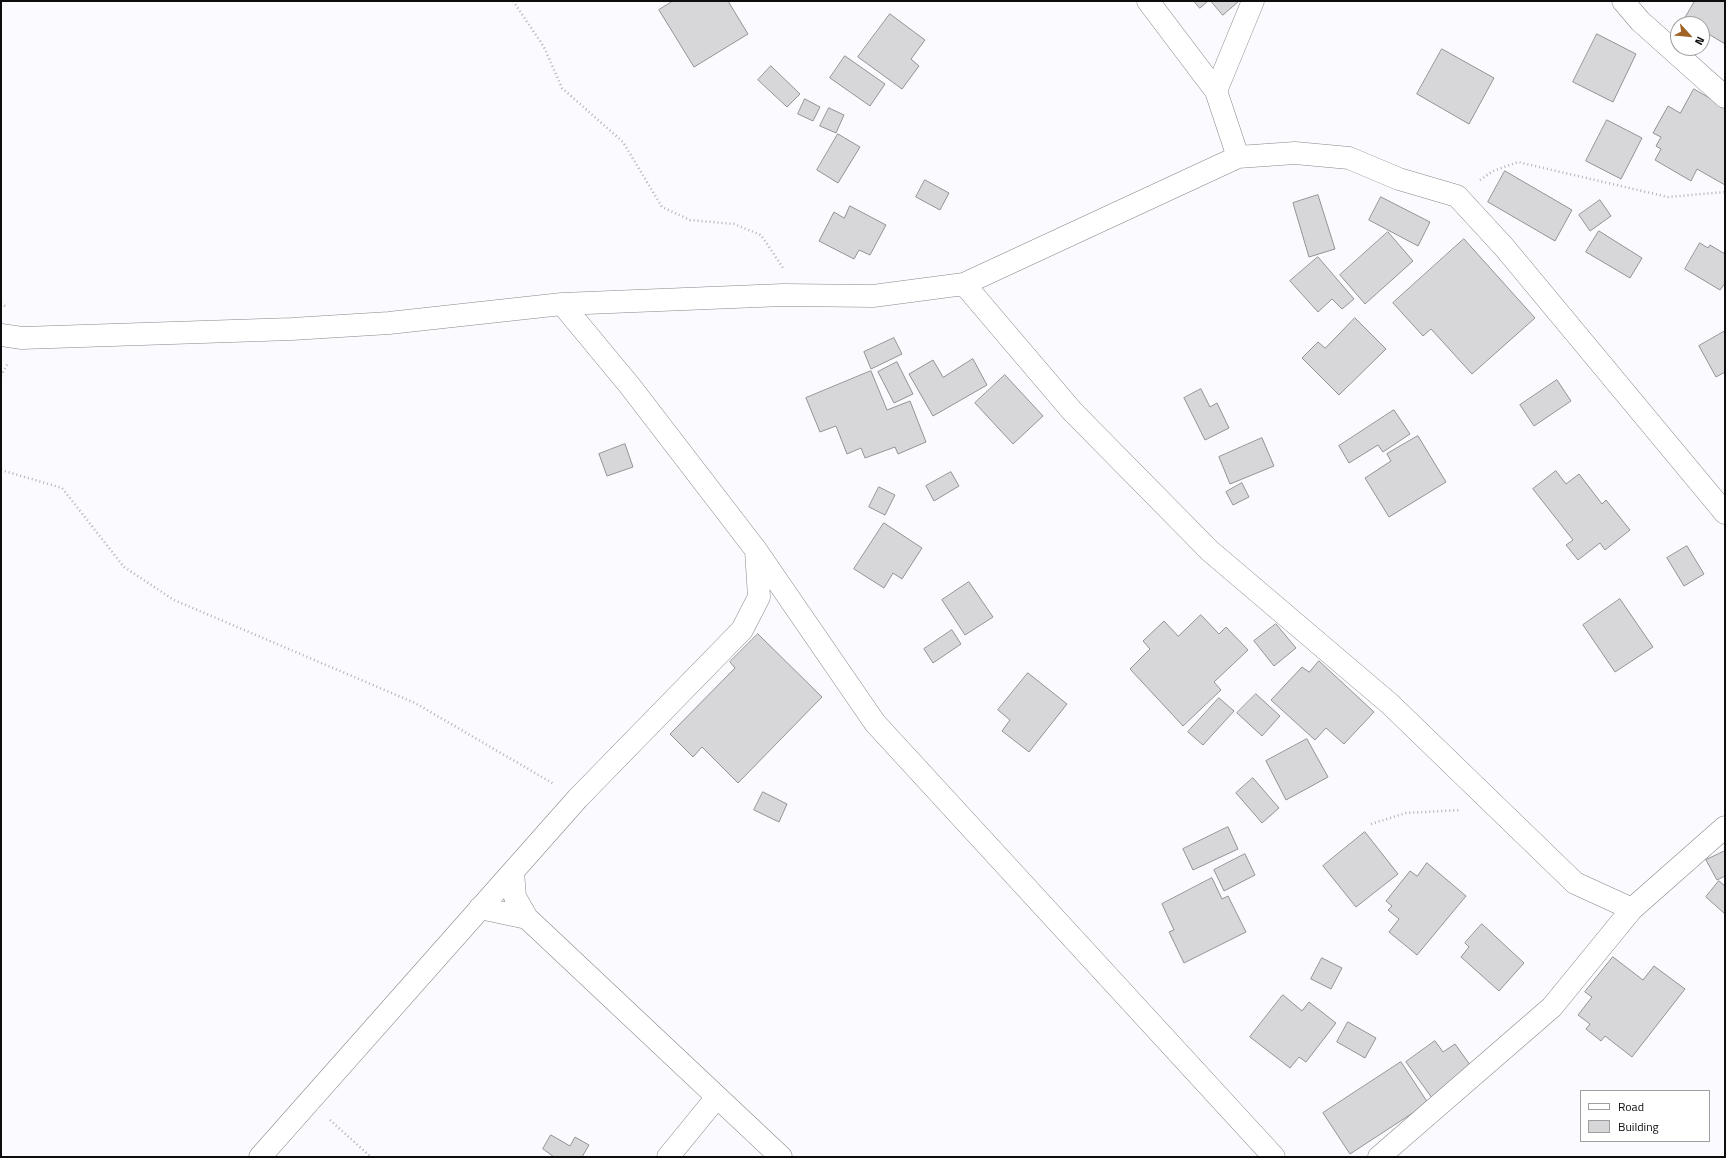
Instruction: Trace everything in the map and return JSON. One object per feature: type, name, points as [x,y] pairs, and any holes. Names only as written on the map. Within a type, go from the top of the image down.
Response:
[{"type":"street","points":[[1148,1],[1216,91],[1238,157]]},
{"type":"street","points":[[1216,91],[1254,1]]},
{"type":"street","points":[[1623,1],[1640,21],[1725,97]]},
{"type":"street","points":[[1,335],[38,337],[292,329],[389,323],[562,304],[783,294],[873,296],[964,284],[1238,157],[1296,153],[1349,158],[1399,179],[1457,196],[1504,247],[1725,513]]},
{"type":"street","points":[[964,284],[1072,411],[1210,552],[1390,704],[1576,883],[1632,910]]},
{"type":"street","points":[[562,304],[630,386],[756,550],[875,723],[1274,1157]]},
{"type":"street","points":[[260,1157],[578,798],[742,630],[759,598],[756,550]]},
{"type":"street","points":[[1379,1157],[1552,1007],[1632,910],[1725,827]]},
{"type":"street","points":[[513,872],[515,897],[526,918],[781,1157]]},
{"type":"street","points":[[480,908],[526,918]]},
{"type":"street","points":[[668,1157],[717,1097]]},
{"type":"path","points":[[514,1],[544,47],[562,88],[623,142],[662,207],[690,220],[734,224],[761,234],[782,267],[783,294]]},
{"type":"path","points":[[1457,196],[1493,171],[1518,162],[1668,197],[1725,192]]},
{"type":"path","points":[[1,470],[62,488],[124,568],[174,600],[415,703],[578,798]]},
{"type":"path","points":[[1371,824],[1406,813],[1497,808]]},
{"type":"path","points":[[309,1101],[371,1157]]},
{"type":"building","points":[[673,1],[728,1],[748,34],[694,67],[659,10]]},
{"type":"building","points":[[1194,1],[1208,1],[1200,8]]},
{"type":"building","points":[[1211,1],[1239,1],[1223,15]]},
{"type":"building","points":[[1695,1],[1725,1],[1725,44],[1710,35],[1710,16],[1686,16]]},
{"type":"building","points":[[890,14],[925,40],[911,59],[919,66],[902,89],[858,57]]},
{"type":"building","points":[[1597,34],[1636,54],[1613,102],[1573,82]]},
{"type":"building","points":[[1442,49],[1494,78],[1469,124],[1417,94]]},
{"type":"building","points":[[845,56],[885,84],[870,106],[830,78]]},
{"type":"building","points":[[771,66],[800,94],[787,107],[758,80]]},
{"type":"building","points":[[1694,89],[1725,107],[1725,185],[1697,169],[1691,181],[1655,160],[1661,149],[1656,146],[1661,137],[1653,133],[1668,106],[1680,113]]},
{"type":"building","points":[[805,99],[820,107],[813,121],[798,114]]},
{"type":"building","points":[[829,108],[844,115],[836,133],[820,126]]},
{"type":"building","points":[[1607,120],[1642,138],[1621,179],[1586,161]]},
{"type":"building","points":[[838,134],[860,147],[838,183],[817,170]]},
{"type":"building","points":[[1505,171],[1572,210],[1555,241],[1488,202]]},
{"type":"building","points":[[925,180],[949,193],[940,210],[916,197]]},
{"type":"building","points":[[1318,195],[1335,249],[1309,257],[1293,203]]},
{"type":"building","points":[[1381,197],[1430,222],[1418,246],[1369,220]]},
{"type":"building","points":[[1600,200],[1611,216],[1590,231],[1579,215]]},
{"type":"building","points":[[850,206],[886,225],[870,255],[859,250],[854,259],[819,241],[834,212],[844,218]]},
{"type":"building","points":[[1599,231],[1642,258],[1630,278],[1586,252]]},
{"type":"building","points":[[1388,232],[1413,261],[1365,304],[1340,275]]},
{"type":"building","points":[[1464,239],[1535,318],[1472,374],[1431,329],[1423,336],[1393,303]]},
{"type":"building","points":[[1700,243],[1708,248],[1710,245],[1725,254],[1725,283],[1720,290],[1685,269]]},
{"type":"building","points":[[1318,257],[1354,299],[1342,309],[1332,299],[1318,312],[1290,281]]},
{"type":"building","points":[[1355,318],[1386,349],[1339,395],[1302,358],[1318,342],[1325,348]]},
{"type":"building","points":[[1725,331],[1725,372],[1716,377],[1699,346]]},
{"type":"building","points":[[894,338],[902,354],[871,369],[864,352]]},
{"type":"building","points":[[973,359],[987,385],[933,416],[909,374],[933,360],[943,377]]},
{"type":"building","points":[[897,362],[913,394],[894,403],[878,372]]},
{"type":"building","points":[[871,371],[887,410],[910,401],[926,442],[898,454],[895,447],[865,458],[861,448],[847,454],[836,426],[820,432],[806,398]]},
{"type":"building","points":[[1005,375],[1043,416],[1013,444],[975,403]]},
{"type":"building","points":[[1557,380],[1571,401],[1534,426],[1520,405]]},
{"type":"building","points":[[1201,389],[1210,407],[1217,403],[1229,428],[1205,440],[1184,398]]},
{"type":"building","points":[[1394,410],[1410,434],[1383,452],[1378,445],[1349,463],[1339,446]]},
{"type":"building","points":[[1418,436],[1446,482],[1389,517],[1365,478],[1391,461],[1387,454]]},
{"type":"building","points":[[1262,438],[1274,466],[1230,484],[1219,457]]},
{"type":"building","points":[[625,444],[633,467],[607,476],[599,454]]},
{"type":"building","points":[[1556,471],[1566,484],[1579,474],[1602,504],[1606,500],[1630,530],[1605,550],[1600,543],[1578,560],[1566,545],[1573,540],[1533,489]]},
{"type":"building","points":[[951,472],[959,486],[934,501],[926,486]]},
{"type":"building","points":[[1242,483],[1249,497],[1233,505],[1226,492]]},
{"type":"building","points":[[879,487],[895,495],[885,515],[869,507]]},
{"type":"building","points":[[884,523],[922,548],[902,579],[893,573],[884,588],[854,569]]},
{"type":"building","points":[[1687,546],[1704,574],[1684,586],[1667,558]]},
{"type":"building","points":[[969,582],[993,617],[965,635],[942,600]]},
{"type":"building","points":[[1620,599],[1653,647],[1615,672],[1583,625]]},
{"type":"building","points":[[1201,615],[1219,634],[1226,627],[1248,650],[1214,682],[1221,690],[1183,726],[1130,669],[1150,649],[1143,641],[1164,621],[1178,636]]},
{"type":"building","points":[[1276,624],[1296,648],[1274,666],[1254,641]]},
{"type":"building","points":[[952,630],[961,644],[933,663],[924,649]]},
{"type":"building","points":[[758,634],[822,697],[738,783],[702,747],[693,757],[670,734],[735,668],[730,662]]},
{"type":"building","points":[[1319,661],[1374,712],[1344,744],[1326,728],[1315,740],[1271,700],[1302,667],[1309,672]]},
{"type":"building","points":[[1028,673],[1067,704],[1029,752],[1002,731],[1010,720],[998,710]]},
{"type":"building","points":[[1256,694],[1280,716],[1262,736],[1237,713]]},
{"type":"building","points":[[1219,698],[1234,711],[1203,745],[1188,732]]},
{"type":"building","points":[[1307,739],[1328,777],[1286,800],[1266,761]]},
{"type":"building","points":[[1253,778],[1279,808],[1262,823],[1236,793]]},
{"type":"building","points":[[763,792],[787,804],[779,822],[754,810]]},
{"type":"building","points":[[1228,827],[1238,849],[1193,870],[1183,849]]},
{"type":"building","points":[[1365,832],[1398,874],[1356,907],[1323,866]]},
{"type":"building","points":[[1725,851],[1725,876],[1717,880],[1706,860]]},
{"type":"building","points":[[1245,854],[1255,875],[1224,891],[1214,870]]},
{"type":"building","points":[[1427,863],[1466,896],[1417,955],[1389,932],[1399,919],[1388,910],[1392,906],[1386,901],[1410,871],[1417,876]]},
{"type":"building","points":[[1212,878],[1222,899],[1228,896],[1246,932],[1184,963],[1169,932],[1174,930],[1162,904]]},
{"type":"building","points":[[1719,881],[1725,886],[1725,914],[1706,897]]},
{"type":"building","points":[[1482,924],[1524,963],[1499,991],[1461,957],[1469,947],[1465,943]]},
{"type":"building","points":[[1613,957],[1643,980],[1654,966],[1685,989],[1632,1057],[1605,1036],[1601,1041],[1586,1029],[1590,1024],[1578,1015],[1592,997],[1585,992]]},
{"type":"building","points":[[1322,958],[1342,968],[1331,989],[1311,979]]},
{"type":"building","points":[[1283,995],[1302,1011],[1309,1002],[1336,1023],[1306,1062],[1299,1057],[1290,1068],[1250,1037]]},
{"type":"building","points":[[1348,1022],[1376,1038],[1365,1058],[1337,1042]]},
{"type":"building","points":[[1435,1041],[1443,1052],[1455,1044],[1473,1069],[1432,1098],[1406,1062]]},
{"type":"building","points":[[1401,1062],[1428,1103],[1350,1154],[1323,1113]]},
{"type":"building","points":[[551,1135],[570,1146],[575,1137],[589,1145],[582,1157],[554,1157],[543,1149]]}]
